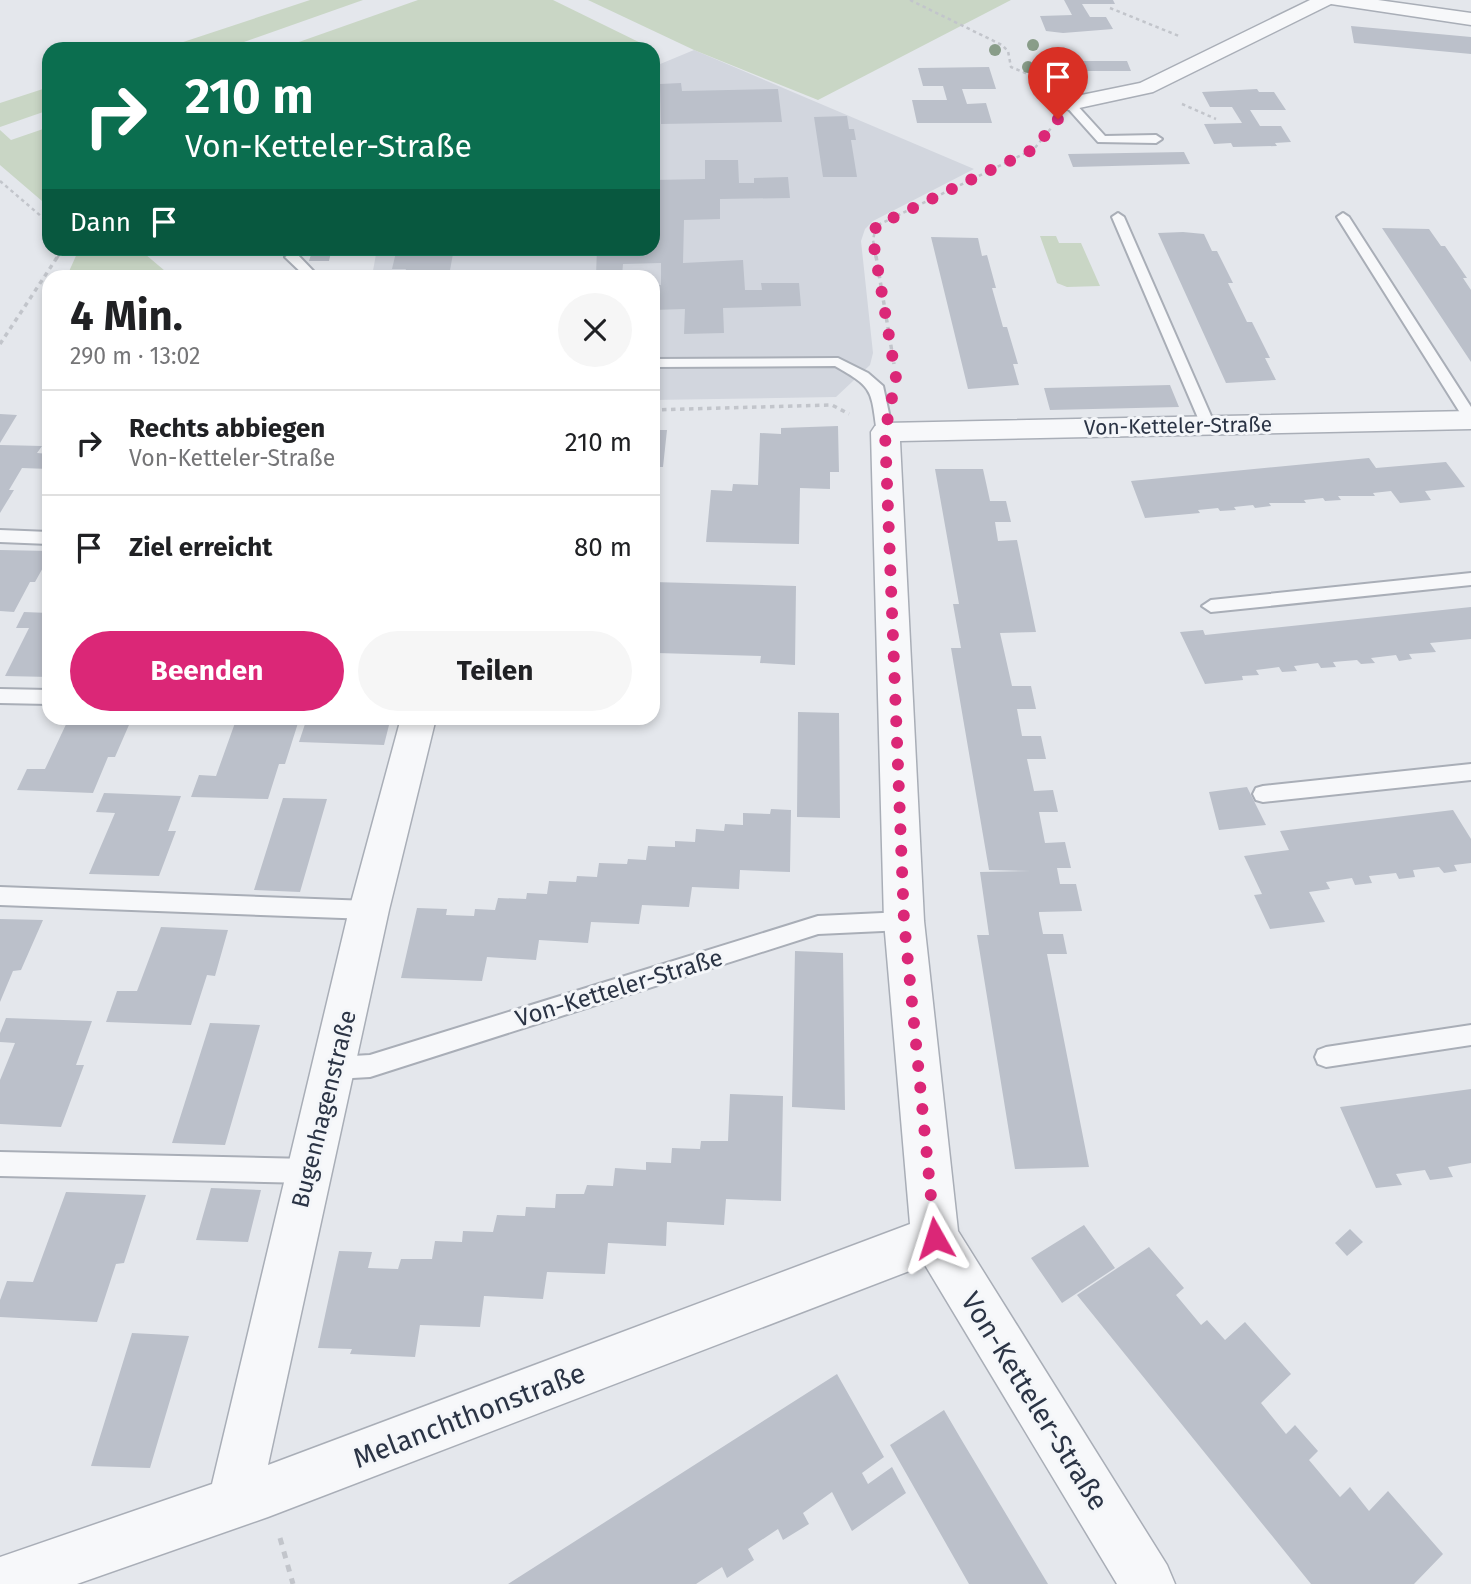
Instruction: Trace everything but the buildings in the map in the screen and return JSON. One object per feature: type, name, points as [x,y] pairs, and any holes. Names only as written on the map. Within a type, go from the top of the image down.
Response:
[{"type":"street","points":[[1070,104],[1146,88],[1325,0]]},
{"type":"street","points":[[1336,0],[1471,19]]},
{"type":"street","name":"Von-Ketteler-Straße","points":[[1148,1584],[935,1238],[904,921],[885,432],[1471,420]]},
{"type":"street","name":"Bugenhagenstraße","points":[[234,1501],[369,910],[416,725]]},
{"type":"street","name":"Melanchthonstraße","points":[[0,1584],[268,1491],[935,1238]]},
{"type":"lane","points":[[1070,104],[1102,140],[1156,139]]},
{"type":"lane","points":[[1118,217],[1208,425]]},
{"type":"lane","points":[[1343,217],[1471,420]]},
{"type":"lane","points":[[292,257],[306,270]]},
{"type":"lane","points":[[660,363],[838,362],[863,376],[878,389],[885,432]]},
{"type":"lane","points":[[0,536],[42,538]]},
{"type":"lane","points":[[1211,606],[1471,579]]},
{"type":"lane","points":[[0,696],[42,697]]},
{"type":"lane","points":[[1263,794],[1471,772]]},
{"type":"lane","points":[[0,896],[369,910]]},
{"type":"lane","name":"Von-Ketteler-Straße","points":[[335,1068],[370,1066],[818,925],[904,921]]},
{"type":"lane","points":[[1326,1057],[1471,1035]]},
{"type":"lane","points":[[0,1164],[308,1171]]},
{"type":"path","points":[[910,0],[1002,45],[1008,51],[1011,67],[1038,78]]},
{"type":"path","points":[[1110,8],[1218,52]]},
{"type":"path","points":[[660,410],[832,405],[885,432],[896,378],[873,240],[876,226],[1034,149],[1070,104]]},
{"type":"path","points":[[0,181],[42,217]]},
{"type":"path","points":[[0,344],[42,281]]},
{"type":"shaded area","points":[[694,50],[974,169],[873,221],[865,229],[861,241],[873,353],[870,365],[836,397],[660,400],[660,270],[373,270],[376,256],[660,256],[660,64]]},
{"type":"green space","points":[[310,0],[363,0],[244,42],[183,42]]},
{"type":"green space","points":[[418,0],[553,0],[639,42],[299,42]]},
{"type":"green space","points":[[588,0],[1011,0],[818,100],[694,50]]},
{"type":"green space","points":[[42,89],[42,112],[0,127],[0,103]]},
{"type":"green space","points":[[42,129],[42,201],[0,165],[0,130],[11,140]]},
{"type":"green space","points":[[1040,236],[1056,236],[1059,243],[1081,243],[1100,286],[1067,287],[1057,283]]},
{"type":"green space","points":[[76,256],[147,256],[164,270],[70,270]]},
{"type":"route","points":[[935,1238],[904,921],[885,432],[896,378],[873,240],[876,226],[1034,149],[1058,119]]}]
